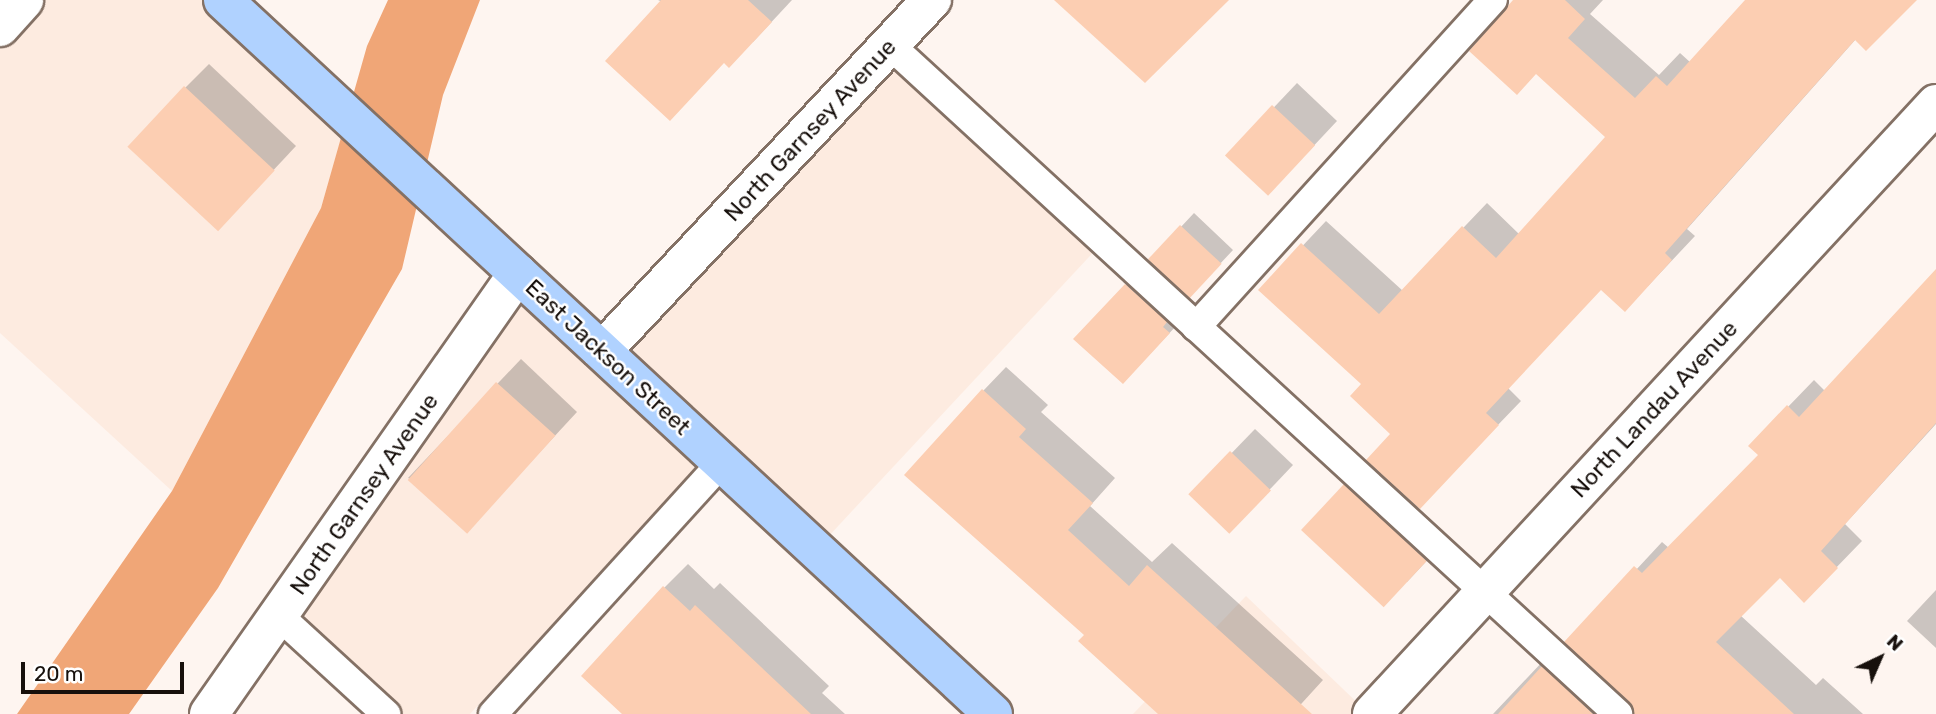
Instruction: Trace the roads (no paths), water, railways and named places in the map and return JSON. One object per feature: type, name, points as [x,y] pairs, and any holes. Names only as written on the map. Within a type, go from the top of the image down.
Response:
[{"type":"main road","name":"East Jackson Street","points":[[223,0],[993,714]]},
{"type":"street","points":[[0,27],[24,0]]},
{"type":"street","name":"North Garnsey Avenue","points":[[602,351],[932,0]]},
{"type":"street","name":"North Landau Avenue","points":[[1372,714],[1936,104]]},
{"type":"street","name":"North Garnsey Avenue","points":[[209,714],[518,273]]},
{"type":"lane","points":[[1196,327],[1493,0]]},
{"type":"lane","points":[[890,45],[1618,714]]},
{"type":"lane","points":[[493,714],[722,462]]},
{"type":"lane","points":[[278,615],[386,714]]}]
